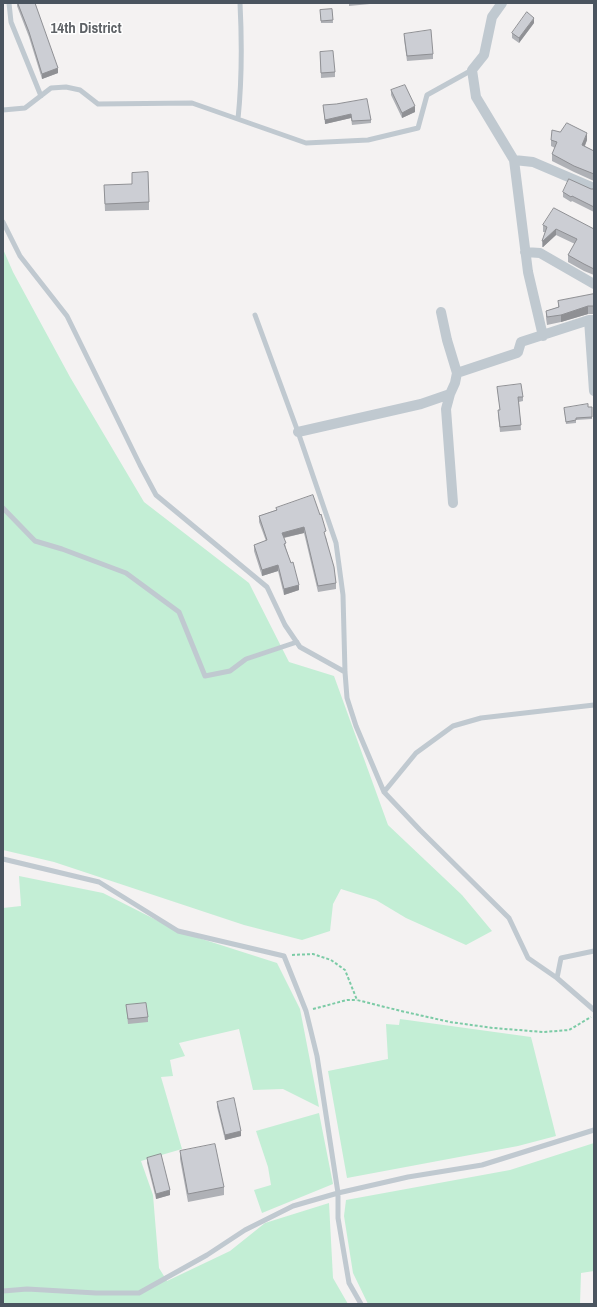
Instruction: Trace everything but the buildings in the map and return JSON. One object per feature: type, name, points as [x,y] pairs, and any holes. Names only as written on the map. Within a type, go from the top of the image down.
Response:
[{"type":"street","points":[[502,3],[492,17],[484,55],[472,70],[476,97],[514,160],[528,272],[543,336]]},
{"type":"street","points":[[514,160],[533,162],[594,188]]},
{"type":"street","points":[[525,252],[540,253],[594,284]]},
{"type":"street","points":[[441,312],[447,340],[457,373],[446,409],[453,504]]},
{"type":"street","points":[[457,373],[517,354],[521,342],[591,320],[594,391]]},
{"type":"street","points":[[298,432],[421,404],[450,394]]},
{"type":"lane","points":[[9,3],[11,22],[41,96]]},
{"type":"lane","points":[[238,119],[241,94],[242,53],[240,3]]},
{"type":"lane","points":[[3,110],[25,108],[50,88],[66,87],[80,90],[98,104],[192,103],[306,143],[368,140],[418,128],[427,95],[472,70]]},
{"type":"lane","points":[[3,222],[20,256],[67,316],[156,495],[267,588],[285,625],[300,647],[345,672]]},
{"type":"lane","points":[[256,315],[336,543],[343,595],[347,698],[356,726],[384,792],[420,830],[509,918],[528,958],[557,978],[594,1010]]},
{"type":"lane","points":[[3,508],[35,541],[62,549],[126,573],[179,612],[206,676],[230,671],[246,659],[297,642]]},
{"type":"lane","points":[[384,792],[416,753],[453,726],[481,718],[594,705]]},
{"type":"lane","points":[[3,858],[99,882],[178,931],[284,956],[306,1011],[317,1056],[338,1193],[338,1218],[349,1283],[361,1304]]},
{"type":"lane","points":[[557,978],[561,958],[594,951]]},
{"type":"lane","points":[[3,1291],[27,1289],[96,1293],[139,1293],[207,1255],[245,1230],[293,1206],[338,1193],[408,1177],[482,1165],[594,1130]]},
{"type":"path","points":[[284,956],[313,954],[331,960],[345,970],[357,1000]]},
{"type":"path","points":[[306,1011],[347,1000],[357,1000],[401,1012],[450,1022],[494,1028],[543,1032],[569,1030],[594,1015]]},
{"type":"green space","points":[[3,249],[13,272],[70,377],[144,502],[249,583],[289,662],[334,676],[388,825],[462,895],[492,931],[466,945],[406,918],[376,900],[341,889],[333,904],[330,931],[302,940],[244,925],[54,862],[3,850]]},
{"type":"green space","points":[[19,876],[103,893],[180,932],[277,963],[300,1009],[319,1107],[283,1089],[253,1090],[239,1029],[179,1043],[185,1056],[170,1060],[173,1076],[161,1077],[182,1149],[141,1161],[153,1195],[159,1268],[167,1281],[230,1251],[265,1223],[329,1203],[333,1278],[348,1304],[3,1304],[3,908],[21,906]]},
{"type":"green space","points":[[400,1019],[531,1037],[556,1136],[518,1146],[347,1178],[328,1071],[388,1059],[386,1024],[399,1025]]},
{"type":"green space","points":[[319,1113],[333,1184],[262,1213],[254,1190],[271,1185],[268,1167],[256,1131]]},
{"type":"green space","points":[[594,1143],[594,1271],[581,1273],[580,1304],[368,1304],[353,1273],[344,1216],[346,1200],[510,1170]]},
{"type":"district","name":"14th District","points":[[86,29]]}]
